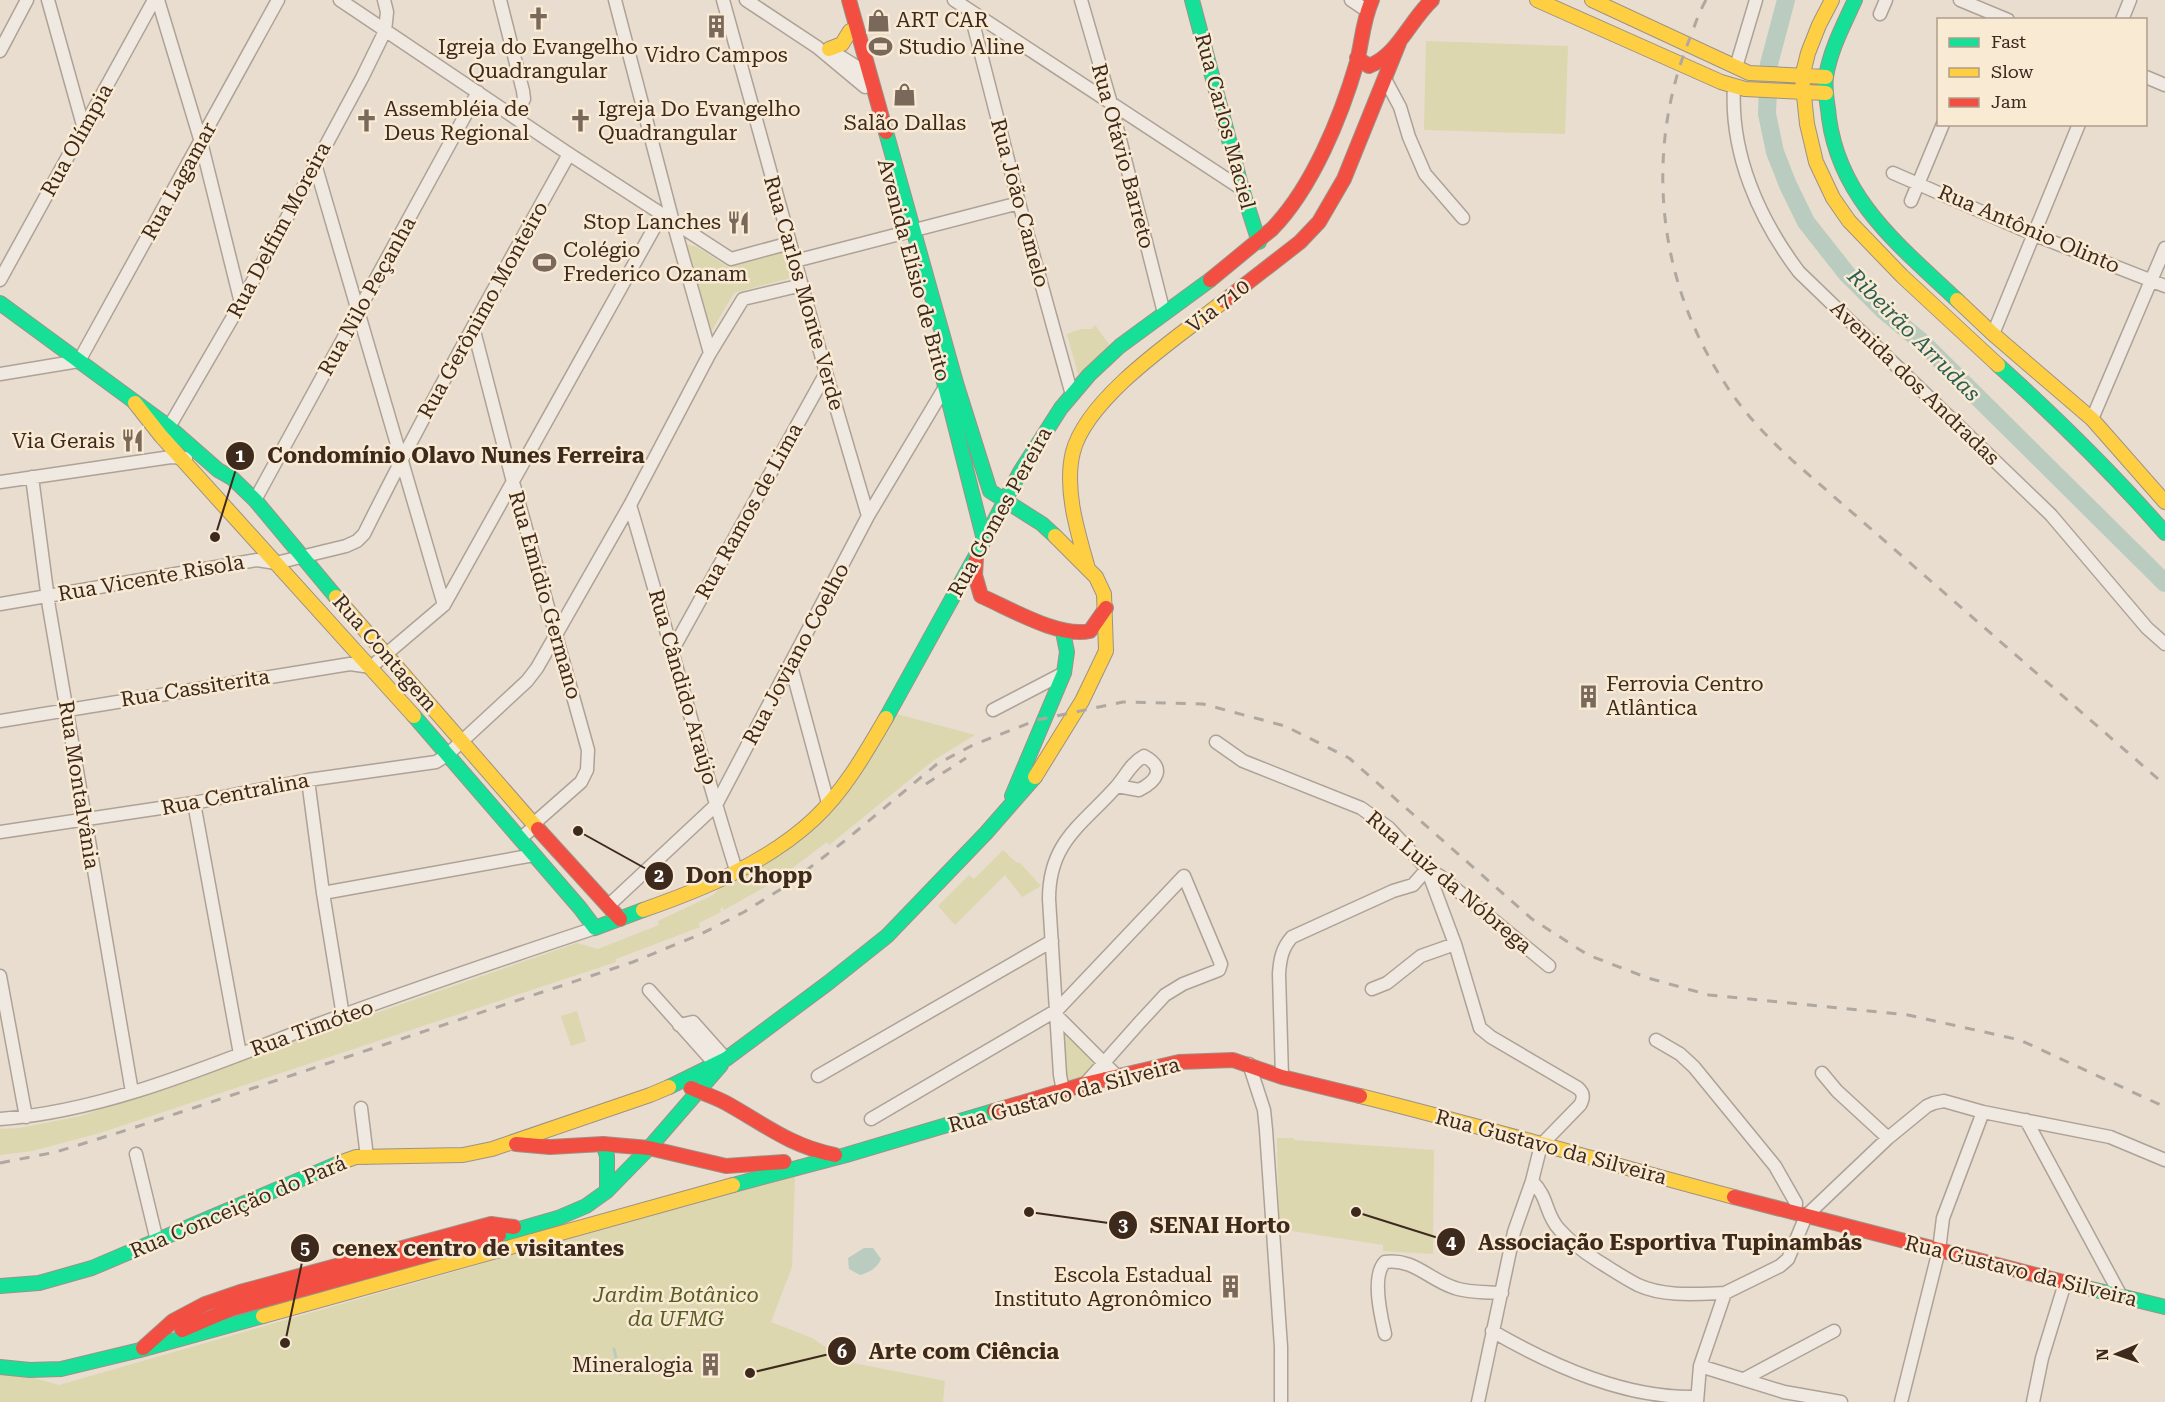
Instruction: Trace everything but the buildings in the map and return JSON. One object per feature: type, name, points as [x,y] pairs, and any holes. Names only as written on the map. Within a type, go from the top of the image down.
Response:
[{"type":"main road","name":"Avenida Elísio de Brito","points":[[842,0],[950,385],[984,540]]},
{"type":"main road","name":"Avenida Elísio de Brito","points":[[849,0],[865,77]]},
{"type":"main road","name":"Rua Carlos Maciel","points":[[1192,0],[1242,189],[1259,242]]},
{"type":"main road","points":[[1357,58],[1369,66],[1374,65],[1399,43],[1410,23],[1432,0]]},
{"type":"main road","points":[[1537,0],[1740,88],[1826,93]]},
{"type":"main road","points":[[1592,0],[1749,73],[1826,77]]},
{"type":"main road","points":[[1832,0],[1813,38],[1798,77],[1797,93],[1816,162],[1833,198],[1849,221],[1902,276],[2082,443],[2123,484],[2165,533]]},
{"type":"main road","points":[[1855,0],[1839,33],[1826,77],[1826,93],[1827,116],[1837,156],[1858,197],[1895,242],[1993,334],[2092,418],[2165,502]]},
{"type":"main road","name":"Rua Gomes Pereira","points":[[620,919],[679,897],[736,870],[786,841],[802,830],[856,769],[909,680],[1018,473],[1072,394],[1115,349],[1213,279],[1259,242],[1279,222],[1312,170],[1348,88],[1369,5]]},
{"type":"main road","points":[[823,48],[842,44],[850,30]]},
{"type":"main road","name":"Via 710","points":[[1089,568],[1078,536],[1072,500],[1071,460],[1077,441],[1087,423],[1112,391],[1300,242],[1319,222],[1344,179],[1399,43]]},
{"type":"main road","name":"Rua Contagem","points":[[0,303],[169,427],[218,470],[232,478],[255,500],[386,655],[535,826],[620,919]]},
{"type":"main road","name":"Avenida Elísio de Brito","points":[[950,385],[990,491],[1004,501]]},
{"type":"main road","name":"Rua Contagem","points":[[135,403],[181,458],[371,667],[595,928]]},
{"type":"main road","points":[[251,536],[249,518],[255,500]]},
{"type":"main road","points":[[949,603],[964,596],[981,596],[1063,632],[1081,633],[1090,631],[1106,608],[1101,586],[1089,568],[1042,524],[1004,501]]},
{"type":"main road","points":[[262,548],[269,538],[281,533]]},
{"type":"main road","points":[[976,555],[975,574],[981,596]]},
{"type":"main road","name":"Rua Conceição do Pará","points":[[0,1286],[39,1283],[92,1268],[344,1161],[367,1157],[463,1155],[510,1143],[650,1095],[721,1062],[887,936],[1006,811],[1035,777],[1082,701],[1106,651],[1106,608]]},
{"type":"main road","points":[[1006,811],[1064,673],[1067,655],[1063,632]]},
{"type":"main road","name":"Rua Timóteo","points":[[595,928],[620,919]]},
{"type":"main road","name":"Rua Gustavo da Silveira","points":[[0,1367],[30,1370],[61,1369],[140,1350],[839,1156],[1086,1084],[1179,1062],[1233,1060],[1282,1077],[1466,1122],[1632,1170],[2165,1307]]},
{"type":"main road","points":[[721,1062],[720,1085],[723,1101]]},
{"type":"main road","name":"Rua Gustavo da Silveira","points":[[140,1350],[231,1309],[558,1218],[586,1206],[607,1191],[649,1148],[721,1062]]},
{"type":"main road","points":[[677,1083],[723,1101],[794,1143],[811,1150],[839,1156]]},
{"type":"main road","points":[[510,1143],[550,1147],[603,1144],[649,1148],[726,1166],[839,1156]]},
{"type":"main road","points":[[603,1144],[607,1156],[607,1191]]},
{"type":"street","points":[[0,51],[27,0]]},
{"type":"street","points":[[48,0],[84,129]]},
{"type":"street","points":[[156,0],[201,142],[241,303]]},
{"type":"street","name":"Rua Olímpia","points":[[0,280],[156,0]]},
{"type":"street","name":"Rua Lagamar","points":[[79,361],[278,0]]},
{"type":"street","points":[[340,0],[569,154],[731,259],[790,243]]},
{"type":"street","points":[[384,0],[387,12],[385,31]]},
{"type":"street","points":[[501,0],[524,91],[524,99],[515,117]]},
{"type":"street","points":[[615,0],[710,353]]},
{"type":"street","name":"Rua Carlos Monte Verde","points":[[723,0],[868,516]]},
{"type":"street","points":[[746,0],[865,77]]},
{"type":"street","points":[[954,0],[1110,100],[1242,189]]},
{"type":"street","name":"Rua Otávio Barreto","points":[[1081,0],[1110,100],[1164,313]]},
{"type":"street","points":[[1351,0],[1369,5]]},
{"type":"street","points":[[1736,67],[1756,0]]},
{"type":"street","points":[[1880,14],[1886,0]]},
{"type":"street","points":[[1960,0],[1989,16],[1995,0]]},
{"type":"street","points":[[2123,18],[2130,0]]},
{"type":"street","name":"Rua João Camelo","points":[[970,11],[1019,203],[1072,394]]},
{"type":"street","name":"Rua Delfim Moreira","points":[[169,427],[241,303],[385,31]]},
{"type":"street","points":[[2147,78],[2165,86]]},
{"type":"street","points":[[1385,79],[1400,107],[1409,137],[1425,174],[1463,218]]},
{"type":"street","name":"Avenida dos Andradas","points":[[1740,88],[1737,137],[1749,180],[1767,224],[1799,272],[2043,507],[2147,628],[2165,644]]},
{"type":"street","name":"Rua Nilo Peçanha","points":[[255,500],[478,92]]},
{"type":"street","points":[[1376,104],[1383,96],[1388,95],[1395,98]]},
{"type":"street","points":[[1911,201],[1942,126]]},
{"type":"street","points":[[1993,334],[2078,126]]},
{"type":"street","name":"Rua Gerônimo Monteiro","points":[[301,556],[346,546],[357,541],[364,534],[400,461],[569,154]]},
{"type":"street","points":[[315,164],[400,461],[444,605]]},
{"type":"street","name":"Rua Antônio Olinto","points":[[1893,173],[2035,235],[2165,286]]},
{"type":"street","points":[[795,261],[1019,203]]},
{"type":"street","points":[[371,667],[444,605],[662,214]]},
{"type":"street","points":[[2092,418],[2165,248]]},
{"type":"street","name":"Rua Centralina","points":[[0,832],[194,803],[308,780],[436,762],[447,755],[527,681],[537,668],[630,505],[710,353],[743,299],[802,285]]},
{"type":"street","name":"Rua Emídio Germano","points":[[473,327],[513,482],[588,750],[587,770],[581,782],[520,839]]},
{"type":"street","points":[[0,374],[79,361]]},
{"type":"street","name":"Rua Ramos de Lima","points":[[673,649],[826,372]]},
{"type":"street","name":"Rua Joviano Coelho","points":[[608,906],[716,805],[868,516],[950,385]]},
{"type":"street","points":[[0,482],[171,457],[193,459],[218,470]]},
{"type":"street","name":"Rua Montalvânia","points":[[32,477],[48,596],[68,709],[84,821],[132,1092]]},
{"type":"street","points":[[2147,480],[2165,482]]},
{"type":"street","name":"Rua Cândido Araújo","points":[[630,505],[736,870]]},
{"type":"street","name":"Rua Vicente Risola","points":[[0,604],[257,560],[276,563],[301,556]]},
{"type":"street","name":"Rua Cassiterita","points":[[0,721],[350,664],[371,667]]},
{"type":"street","points":[[791,666],[828,803]]},
{"type":"street","points":[[993,710],[1064,673]]},
{"type":"street","name":"Rua Luiz da Nóbrega","points":[[1216,742],[1243,761],[1361,808],[1389,828],[1427,869],[1440,876],[1549,966]]},
{"type":"street","points":[[308,780],[343,1016]]},
{"type":"street","points":[[1063,1091],[1048,899],[1051,870],[1072,830],[1117,786]]},
{"type":"street","points":[[194,803],[240,1054]]},
{"type":"street","points":[[323,893],[534,855]]},
{"type":"street","points":[[1282,1077],[1279,974],[1280,961],[1286,944],[1292,937],[1393,891],[1413,885],[1427,869],[1455,945],[1482,1031],[1583,1093],[1580,1105],[1541,1145],[1532,1181],[1514,1232],[1478,1402]]},
{"type":"street","points":[[871,1119],[1057,1013],[1184,876],[1221,964],[1219,970],[1183,984],[1166,995],[1086,1084]]},
{"type":"street","name":"Rua Timóteo","points":[[0,1119],[78,1108],[132,1092],[595,928]]},
{"type":"street","points":[[818,1076],[1052,941]]},
{"type":"street","points":[[1372,989],[1387,983],[1421,956],[1455,945]]},
{"type":"street","points":[[0,976],[26,1117]]},
{"type":"street","points":[[649,990],[679,1025],[693,1022],[721,1062]]},
{"type":"street","points":[[1057,1013],[1118,1077]]},
{"type":"street","points":[[1656,1040],[1680,1054],[1694,1067],[1775,1166],[1801,1214]]},
{"type":"street","points":[[1249,1064],[1264,1110],[1266,1130],[1281,1347],[1281,1402]]},
{"type":"street","points":[[1822,1073],[1837,1091],[1888,1138]]},
{"type":"street","points":[[1532,1181],[1543,1194],[1557,1227],[1568,1239],[1623,1277],[1640,1286],[1663,1291],[1694,1294],[1725,1293],[1772,1271],[1788,1259],[1801,1214],[1927,1106],[1944,1101],[1983,1112],[2110,1137],[2165,1160]]},
{"type":"street","points":[[361,1108],[367,1157]]},
{"type":"street","points":[[1901,1402],[1939,1250],[1943,1218],[1983,1112]]},
{"type":"street","points":[[2026,1120],[2121,1296]]},
{"type":"street","points":[[136,1154],[157,1241]]},
{"type":"street","points":[[1385,1334],[1378,1306],[1380,1270],[1385,1262],[1401,1262],[1414,1266],[1454,1288],[1502,1293]]},
{"type":"street","points":[[2033,1402],[2042,1358],[2065,1283]]},
{"type":"street","points":[[1492,1331],[1532,1354],[1632,1397],[1697,1400],[1700,1366],[1725,1293]]},
{"type":"street","points":[[1744,1379],[1834,1331]]},
{"type":"street","points":[[1700,1366],[1784,1392],[1841,1402]]},
{"type":"green space","points":[[1426,41],[1568,46],[1565,134],[1424,130]]},
{"type":"green space","points":[[686,244],[697,247],[728,267],[783,252],[790,278],[734,293],[711,332]]},
{"type":"green space","points":[[1095,325],[1111,347],[1078,374],[1067,334],[1081,329],[1092,329]]},
{"type":"green space","points":[[893,713],[975,735],[934,760],[829,845],[827,842],[774,882],[724,910],[723,907],[720,909],[721,912],[699,923],[700,927],[616,959],[616,962],[100,1133],[32,1151],[0,1155],[0,1129],[20,1128],[81,1116],[577,943],[598,949],[659,925],[658,921],[713,895],[722,886],[783,854],[816,825]]},
{"type":"green space","points":[[1003,850],[1017,863],[1019,862],[1041,886],[1022,897],[1005,875],[955,925],[938,906],[969,875],[974,879]]},
{"type":"green space","points":[[577,1011],[586,1041],[571,1046],[561,1016]]},
{"type":"green space","points":[[1061,1025],[1095,1063],[1080,1080],[1069,1083],[1067,1080]]},
{"type":"green space","points":[[1277,1138],[1434,1150],[1433,1254],[1383,1251],[1383,1245],[1279,1229]]},
{"type":"green space","name":"Jardim Botânico da UFMG","points":[[795,1174],[792,1267],[771,1322],[812,1338],[848,1362],[945,1381],[943,1402],[0,1402],[0,1372],[12,1372],[59,1385]]},
{"type":"shaded area","points":[[864,1248],[873,1248],[881,1259],[873,1269],[860,1275],[849,1269],[848,1258]]},
{"type":"waterway","name":"Ribeirão Arrudas","points":[[1786,0],[1769,64],[1767,114],[1775,152],[1806,222],[1847,274],[1882,309],[1923,343],[2165,583]]},
{"type":"waterway","points":[[614,1349],[620,1374]]},
{"type":"railway","points":[[1706,0],[1695,23],[1676,81],[1666,125],[1663,170],[1665,214],[1672,258],[1684,301],[1701,343],[1739,404],[1774,443],[2165,785]]},
{"type":"railway","points":[[0,1163],[56,1152],[130,1129],[633,962],[701,934],[744,912],[786,886],[937,764],[973,745],[1037,720],[1123,702],[1203,704],[1285,726],[1349,758],[1532,919],[1588,955],[1648,978],[1709,995],[1908,1015],[2020,1040],[2165,1107]]},
{"type":"railway","points":[[926,784],[966,758]]},
{"type":"traffic: fast","points":[[1192,0],[1242,189],[1259,242]]},
{"type":"traffic: fast","points":[[1855,0],[1834,47],[1826,77],[1829,118],[1835,147],[1859,197],[1876,220],[1957,300]]},
{"type":"traffic: fast","points":[[886,132],[956,383],[990,491],[1042,524],[1055,536]]},
{"type":"traffic: fast","points":[[886,718],[1020,472],[1061,408],[1089,375],[1120,346],[1210,280]]},
{"type":"traffic: fast","points":[[0,303],[169,427],[218,470],[232,478],[255,500],[336,597]]},
{"type":"traffic: fast","points":[[1998,365],[2084,446],[2165,533]]},
{"type":"traffic: fast","points":[[943,378],[984,540]]},
{"type":"traffic: fast","points":[[1012,796],[1064,673],[1067,652],[1063,632]]},
{"type":"traffic: fast","points":[[414,716],[595,928],[643,910]]},
{"type":"traffic: fast","points":[[669,1087],[726,1059],[887,936],[986,833],[1035,777]]},
{"type":"traffic: fast","points":[[499,1235],[558,1218],[586,1206],[607,1191],[649,1148],[721,1065]]},
{"type":"traffic: fast","points":[[733,1185],[846,1155],[994,1111]]},
{"type":"traffic: fast","points":[[603,1144],[607,1156],[607,1191]]},
{"type":"traffic: fast","points":[[0,1286],[39,1283],[92,1268],[339,1163]]},
{"type":"traffic: fast","points":[[2075,1285],[2165,1307]]},
{"type":"traffic: fast","points":[[0,1367],[30,1370],[61,1369],[263,1316]]},
{"type":"traffic: slow","points":[[1537,0],[1721,82],[1745,89],[1826,93]]},
{"type":"traffic: slow","points":[[1592,0],[1749,73],[1826,77]]},
{"type":"traffic: slow","points":[[1832,0],[1808,53],[1802,77],[1807,124],[1816,162],[1833,198],[1849,221],[1902,276],[1998,365]]},
{"type":"traffic: slow","points":[[829,49],[842,44],[850,31]]},
{"type":"traffic: slow","points":[[1957,300],[2092,419],[2165,502]]},
{"type":"traffic: slow","points":[[1087,565],[1073,509],[1070,480],[1073,452],[1082,431],[1096,410],[1115,389],[1160,350],[1224,301]]},
{"type":"traffic: slow","points":[[135,403],[161,436],[414,716]]},
{"type":"traffic: slow","points":[[1035,777],[1082,701],[1106,651],[1104,594],[1096,577],[1055,536]]},
{"type":"traffic: slow","points":[[336,597],[538,829]]},
{"type":"traffic: slow","points":[[643,910],[711,884],[755,862],[796,835],[835,796],[853,772],[886,718]]},
{"type":"traffic: slow","points":[[339,1163],[356,1157],[463,1155],[492,1149],[669,1087]]},
{"type":"traffic: slow","points":[[1360,1096],[1734,1197]]},
{"type":"traffic: slow","points":[[263,1316],[733,1185]]},
{"type":"traffic: jam","points":[[849,0],[886,132]]},
{"type":"traffic: jam","points":[[1210,280],[1272,229],[1300,193],[1312,173],[1343,106],[1357,62],[1372,0]]},
{"type":"traffic: jam","points":[[1357,58],[1369,66],[1379,61],[1396,46],[1432,0]]},
{"type":"traffic: jam","points":[[1224,301],[1300,242],[1319,222],[1344,179],[1399,43]]},
{"type":"traffic: jam","points":[[976,559],[975,575],[981,596],[1035,621],[1064,630],[1090,631],[1106,608]]},
{"type":"traffic: jam","points":[[538,829],[620,919]]},
{"type":"traffic: jam","points":[[994,1111],[1085,1084],[1179,1062],[1233,1060],[1282,1077],[1360,1096]]},
{"type":"traffic: jam","points":[[691,1088],[726,1103],[791,1140],[835,1155]]},
{"type":"traffic: jam","points":[[516,1144],[550,1147],[603,1144],[649,1148],[726,1166],[784,1162]]},
{"type":"traffic: jam","points":[[1734,1197],[2075,1285]]},
{"type":"traffic: jam","points":[[143,1348],[173,1321],[205,1304],[240,1292],[491,1224],[514,1227]]},
{"type":"traffic: jam","points":[[182,1330],[231,1309],[499,1235]]},
{"type":"place","name":"Igreja do Evangelho Quadrangular","points":[[538,19]]},
{"type":"place","name":"ART CAR","points":[[878,20]]},
{"type":"place","name":"Vidro Campos","points":[[716,27]]},
{"type":"place","name":"Studio Aline","points":[[881,47]]},
{"type":"place","name":"Salão Dallas","points":[[905,95]]},
{"type":"place","name":"Assembléia de Deus Regional","points":[[366,121]]},
{"type":"place","name":"Igreja Do Evangelho Quadrangular","points":[[580,121]]},
{"type":"place","name":"Stop Lanches","points":[[739,222]]},
{"type":"place","name":"Colégio Frederico Ozanam","points":[[545,262]]},
{"type":"place","name":"Via Gerais","points":[[133,441]]},
{"type":"place","name":"Condomínio Olavo Nunes Ferreira","points":[[215,537]]},
{"type":"place","name":"Ferrovia Centro Atlântica","points":[[1588,696]]},
{"type":"place","name":"Don Chopp","points":[[578,831]]},
{"type":"place","name":"SENAI Horto","points":[[1029,1212]]},
{"type":"place","name":"Associação Esportiva Tupinambás","points":[[1356,1212]]},
{"type":"place","name":"Escola Estadual Instituto Agronômico","points":[[1230,1287]]},
{"type":"place","name":"cenex centro de visitantes","points":[[285,1343]]},
{"type":"place","name":"Mineralogia","points":[[711,1365]]},
{"type":"place","name":"Arte com Ciência","points":[[750,1373]]}]
